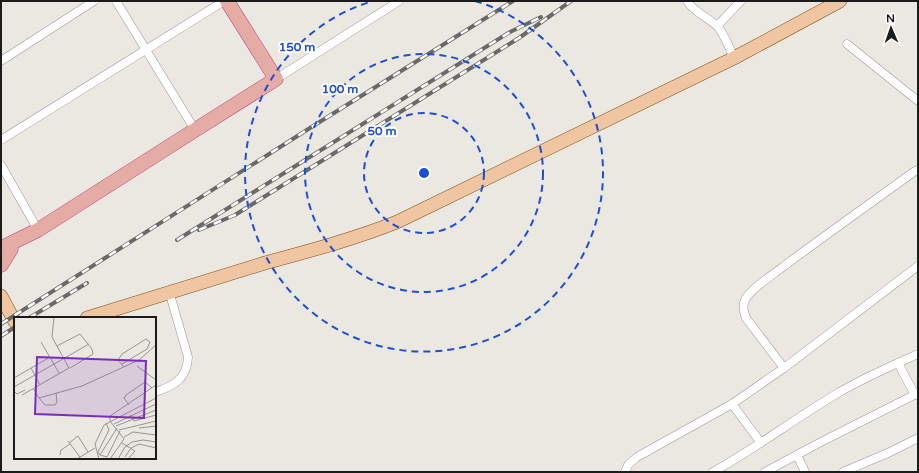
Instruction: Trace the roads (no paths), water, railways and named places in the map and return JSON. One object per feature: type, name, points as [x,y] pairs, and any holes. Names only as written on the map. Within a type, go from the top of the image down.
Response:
[{"type":"highway","points":[[1,265],[4,251],[276,79],[225,1]]},
{"type":"main road","points":[[91,317],[168,291],[378,230],[734,58],[840,1]]},
{"type":"main road","points":[[2,299],[14,320]]},
{"type":"street","points":[[1,61],[94,1]]},
{"type":"street","points":[[116,1],[195,130]]},
{"type":"street","points":[[1,140],[225,1]]},
{"type":"street","points":[[276,79],[399,1]]},
{"type":"street","points":[[687,1],[694,10],[720,29],[734,58]]},
{"type":"street","points":[[717,26],[741,1]]},
{"type":"street","points":[[847,44],[918,101]]},
{"type":"street","points":[[1,165],[34,232]]},
{"type":"street","points":[[784,368],[746,318],[744,310],[744,301],[746,298],[758,286],[809,248],[918,170]]},
{"type":"street","points":[[625,472],[628,465],[637,457],[732,404],[784,368],[918,266]]},
{"type":"street","points":[[156,392],[163,390],[181,379],[188,365],[188,357],[168,291]]},
{"type":"street","points":[[713,472],[839,393],[898,362],[918,354]]},
{"type":"street","points":[[765,472],[916,394],[898,362]]},
{"type":"street","points":[[732,404],[761,443]]},
{"type":"street","points":[[843,472],[888,453],[918,438]]},
{"type":"street","points":[[797,455],[805,472]]},
{"type":"railway","points":[[1,324],[513,1]]},
{"type":"railway","points":[[199,230],[235,215],[519,38],[571,1]]},
{"type":"railway","points":[[177,240],[510,32],[541,17]]},
{"type":"railway","points":[[31,317],[87,283]]},
{"type":"railway","points":[[1,336],[14,328]]}]
